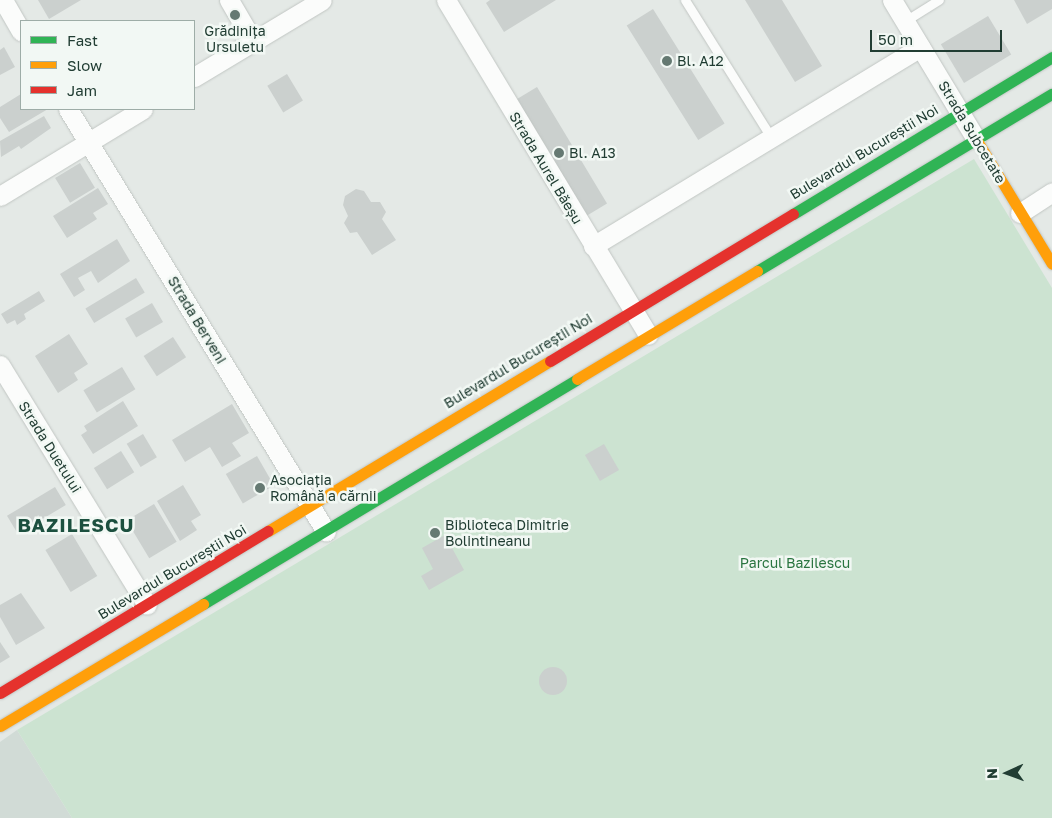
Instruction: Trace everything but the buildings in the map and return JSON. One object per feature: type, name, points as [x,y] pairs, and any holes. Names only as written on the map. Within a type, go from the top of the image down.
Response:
[{"type":"main road","name":"Bulevardul Bucureștii Noi","points":[[0,692],[1052,57]]},
{"type":"main road","points":[[0,726],[1052,94]]},
{"type":"main road","name":"Strada Subcetate","points":[[976,139],[1052,264]]},
{"type":"street","points":[[3,0],[20,29]]},
{"type":"street","points":[[229,0],[254,41]]},
{"type":"street","points":[[195,76],[322,0]]},
{"type":"street","name":"Strada Aurel Băeșu","points":[[446,0],[631,310],[648,335]]},
{"type":"street","name":"Strada Subcetate","points":[[892,0],[976,139]]},
{"type":"street","points":[[593,246],[920,47]]},
{"type":"street","name":"Strada Berveni","points":[[69,110],[326,531]]},
{"type":"street","points":[[0,196],[140,110]]},
{"type":"street","points":[[1020,213],[1052,192]]},
{"type":"street","name":"Strada Duetului","points":[[0,365],[147,605]]},
{"type":"lane","points":[[685,0],[771,137]]},
{"type":"lane","points":[[905,21],[939,0]]},
{"type":"shaded area","points":[[17,730],[72,818],[0,818],[0,742]]},
{"type":"green space","name":"Parcul Bazilescu","points":[[974,159],[1052,288],[1052,818],[72,818],[17,730]]},
{"type":"traffic: fast","points":[[793,214],[1052,57]]},
{"type":"traffic: fast","points":[[757,271],[1052,94]]},
{"type":"traffic: fast","points":[[203,604],[577,379]]},
{"type":"traffic: slow","points":[[976,139],[1052,264]]},
{"type":"traffic: slow","points":[[577,379],[757,271]]},
{"type":"traffic: slow","points":[[268,531],[550,361]]},
{"type":"traffic: slow","points":[[0,726],[203,604]]},
{"type":"traffic: jam","points":[[550,361],[793,214]]},
{"type":"traffic: jam","points":[[0,693],[268,531]]},
{"type":"place","name":"Grădinița Ursuletu","points":[[235,15]]},
{"type":"place","name":"Bl. A12","points":[[667,61]]},
{"type":"place","name":"Bl. A13","points":[[559,153]]},
{"type":"place","name":"Asociația Română a cărnii","points":[[260,488]]},
{"type":"place","name":"Biblioteca Dimitrie Bolintineanu","points":[[435,533]]},
{"type":"district","name":"BAZILESCU","points":[[76,525]]}]
